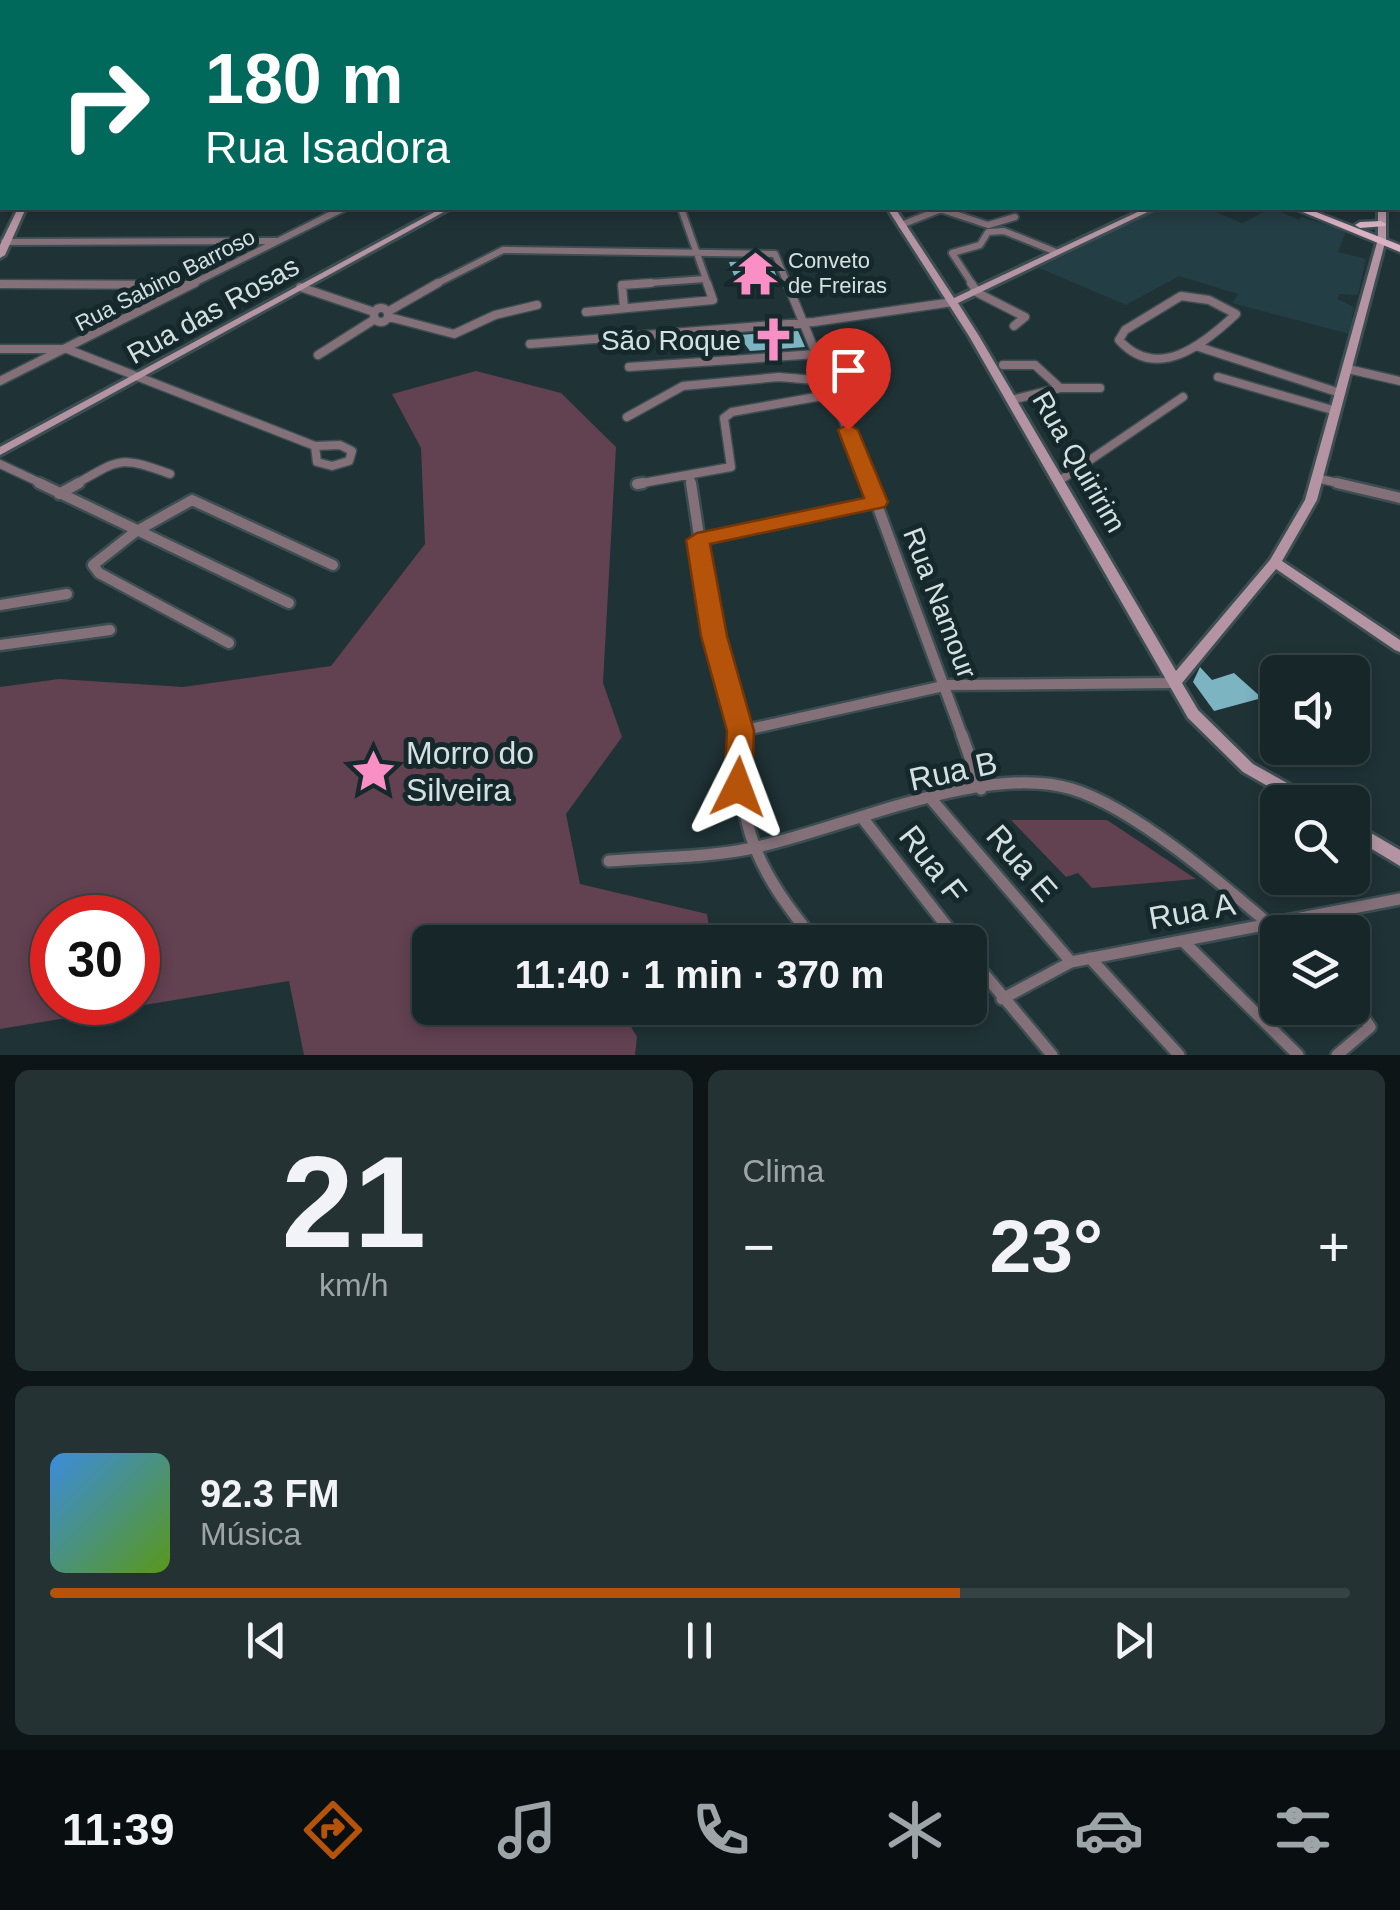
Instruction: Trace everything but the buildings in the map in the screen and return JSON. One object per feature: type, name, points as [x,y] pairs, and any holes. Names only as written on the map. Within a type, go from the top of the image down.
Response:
[{"type":"main road","points":[[1305,210],[1382,232]]},
{"type":"main road","points":[[1316,210],[1382,232],[1400,249],[1377,256]]},
{"type":"street","points":[[0,255],[21,210]]},
{"type":"street","name":"Rua Sabino Barroso","points":[[0,382],[340,210]]},
{"type":"street","points":[[586,312],[711,302],[698,250],[681,210]]},
{"type":"street","name":"Rua Quiririm","points":[[894,210],[906,223],[953,302],[1193,714],[1229,754],[1280,785]]},
{"type":"street","points":[[906,223],[937,210]]},
{"type":"street","points":[[947,210],[988,225],[1015,218]]},
{"type":"street","points":[[530,344],[806,322],[953,302],[1148,210]]},
{"type":"street","points":[[741,731],[948,685],[1174,683],[1275,562],[1320,479],[1377,256],[1382,210]]},
{"type":"street","name":"Rua das Rosas","points":[[0,452],[429,212]]},
{"type":"street","points":[[1014,326],[1025,317],[974,291],[952,253],[980,245],[988,232],[1004,230],[1056,252]]},
{"type":"street","points":[[4,242],[279,241]]},
{"type":"street","name":"Rua Namour","points":[[389,314],[482,258],[503,250],[775,254],[806,322],[948,685],[981,788]]},
{"type":"street","points":[[624,308],[622,285],[706,278]]},
{"type":"street","points":[[0,284],[191,285]]},
{"type":"street","points":[[300,287],[374,316]]},
{"type":"street","points":[[1196,346],[1235,312],[1209,300],[1181,296],[1125,330],[1119,340],[1133,355],[1156,362],[1196,346],[1340,393]]},
{"type":"street","points":[[318,355],[374,316],[389,314],[454,334],[495,315],[537,305]]},
{"type":"street","points":[[0,349],[67,349],[314,446]]},
{"type":"street","points":[[629,367],[818,354]]},
{"type":"street","points":[[1003,365],[1030,364],[1060,388]]},
{"type":"street","points":[[1348,370],[1400,381]]},
{"type":"street","points":[[626,418],[683,386],[779,377],[828,380]]},
{"type":"street","points":[[1218,377],[1336,411]]},
{"type":"street","points":[[1011,400],[1060,388],[1100,388]]},
{"type":"street","points":[[637,484],[730,468],[726,415],[834,394]]},
{"type":"street","points":[[1059,481],[1183,397]]},
{"type":"street","points":[[59,494],[119,460],[130,459],[170,474]]},
{"type":"street","points":[[0,464],[289,603]]},
{"type":"street","points":[[690,476],[714,636],[741,731],[738,787],[752,848],[773,889],[802,925]]},
{"type":"street","points":[[1320,479],[1400,498]]},
{"type":"street","points":[[229,643],[94,569],[96,560],[192,500],[332,565]]},
{"type":"street","points":[[697,540],[877,502]]},
{"type":"street","points":[[1275,562],[1400,647]]},
{"type":"street","points":[[0,605],[67,594]]},
{"type":"street","points":[[0,645],[110,630]]},
{"type":"street","name":"Rua B","points":[[609,861],[752,848],[981,788],[1051,784],[1094,798],[1260,919]]},
{"type":"street","name":"Rua E","points":[[932,800],[1071,962]]},
{"type":"street","name":"Rua F","points":[[864,820],[946,925]]},
{"type":"street","points":[[1370,840],[1400,860]]},
{"type":"street","name":"Rua A","points":[[1333,915],[1400,899]]},
{"type":"street","name":"Rua A","points":[[1002,999],[1071,962],[1260,931]]},
{"type":"street","points":[[1182,942],[1298,1055]]},
{"type":"street","points":[[1090,958],[1179,1055]]},
{"type":"street","points":[[987,979],[1052,1055]]},
{"type":"street","points":[[1338,1055],[1369,1025]]},
{"type":"shaded area","points":[[1158,210],[1216,210],[1242,223],[1276,210],[1299,220],[1302,217],[1346,231],[1338,252],[1366,259],[1358,295],[1340,294],[1337,299],[1354,307],[1349,334],[1232,303],[1238,294],[1179,276],[1126,305],[1039,268]]},
{"type":"shaded area","points":[[476,371],[561,393],[616,447],[603,683],[622,737],[566,814],[580,884],[707,914],[709,925],[412,925],[412,1025],[630,1025],[637,1037],[635,1055],[304,1055],[289,981],[160,1002],[160,895],[30,895],[30,1024],[0,1029],[0,687],[59,679],[183,687],[331,666],[425,544],[421,448],[392,394]]},
{"type":"shaded area","points":[[1011,820],[1107,820],[1196,879],[1092,888],[1078,873],[1066,877]]},
{"type":"place","name":"Conveto de Freiras","points":[[755,273]]},
{"type":"place","name":"São Roque","points":[[774,340]]},
{"type":"place","name":"Morro do Silveira","points":[[373,771]]},
{"type":"route","points":[[738,787],[741,731],[714,636],[697,540],[877,502],[848,430]]}]
